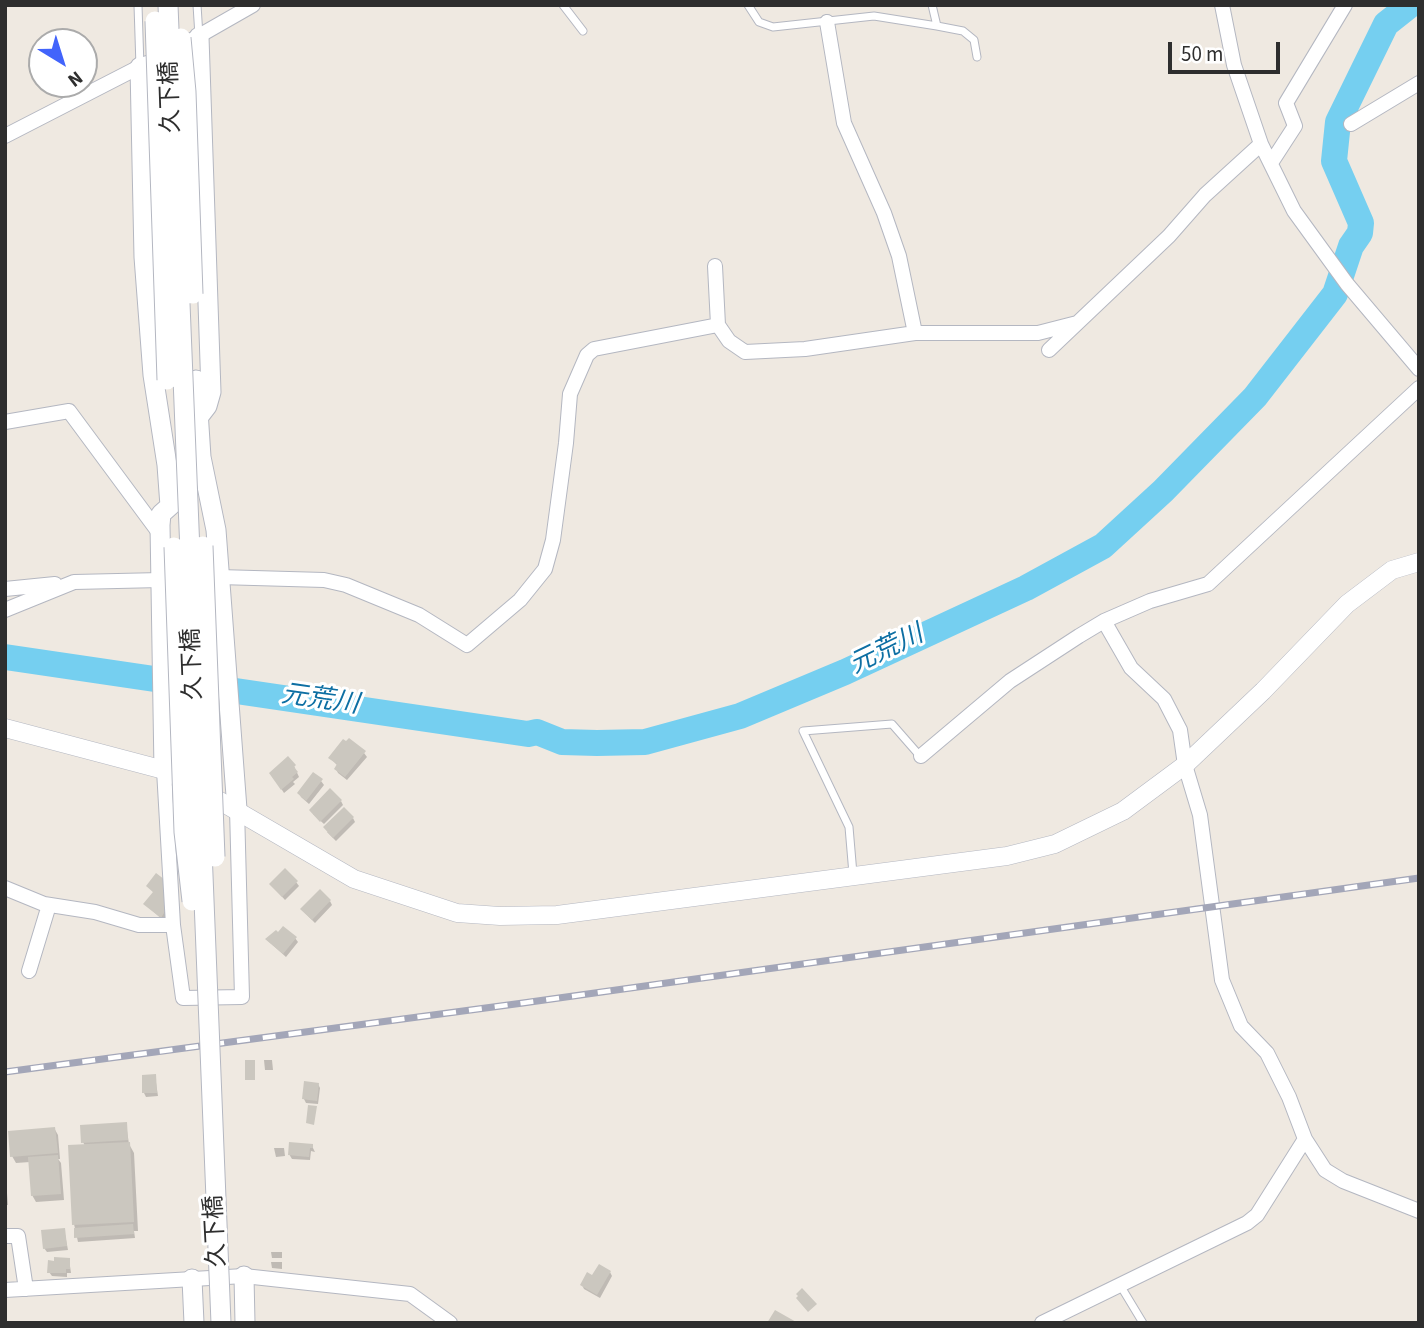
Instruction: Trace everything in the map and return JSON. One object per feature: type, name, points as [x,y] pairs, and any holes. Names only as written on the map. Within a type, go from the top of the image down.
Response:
[{"type":"main road","points":[[155,5],[167,380],[163,438]]},
{"type":"main road","name":"久下橋","points":[[168,5],[221,1323]]},
{"type":"main road","points":[[178,5],[186,92],[197,419],[206,487],[216,530],[237,809]]},
{"type":"main road","points":[[197,419],[207,406],[211,392],[199,37]]},
{"type":"main road","points":[[140,67],[144,257],[154,385],[170,506],[161,580],[164,770]]},
{"type":"main road","points":[[206,487],[203,516],[215,862],[210,1073]]},
{"type":"main road","points":[[167,540],[184,832],[210,1073]]},
{"type":"main road","points":[[244,1276],[245,1323]]},
{"type":"main road","points":[[192,1279],[194,1323]]},
{"type":"street","points":[[8,130],[199,37],[253,5]]},
{"type":"street","points":[[1222,5],[1234,65],[1261,145],[1294,211],[1347,284],[1419,369]]},
{"type":"street","points":[[1272,163],[1295,126],[1286,103],[1345,5]]},
{"type":"street","points":[[827,22],[844,123],[884,214],[899,256],[915,333]]},
{"type":"street","points":[[1351,124],[1419,83]]},
{"type":"street","points":[[1049,350],[1168,236],[1205,195],[1261,145]]},
{"type":"street","points":[[715,266],[718,325],[729,341],[744,352],[805,349],[915,333],[1038,333],[1077,323]]},
{"type":"street","points":[[219,577],[324,580],[346,585],[419,615],[467,645],[520,600],[545,569],[553,540],[570,394],[587,355],[594,349],[718,325]]},
{"type":"street","points":[[921,756],[1010,681],[1104,621],[1150,601],[1208,584],[1419,388]]},
{"type":"street","points":[[5,422],[69,411],[167,540]]},
{"type":"street","points":[[5,728],[164,770],[237,809],[355,879],[457,913],[500,916],[557,915],[1007,856],[1055,844],[1123,811],[1185,765],[1263,691],[1347,604],[1392,570],[1419,562]]},
{"type":"street","points":[[5,589],[74,582],[161,580]]},
{"type":"street","points":[[5,610],[74,582]]},
{"type":"street","points":[[1104,621],[1131,667],[1164,699],[1180,730],[1185,765],[1200,815],[1223,980],[1241,1026],[1267,1053],[1289,1097],[1305,1139],[1325,1170],[1343,1181],[1419,1212]]},
{"type":"street","points":[[164,770],[173,925],[183,998],[242,997],[237,809]]},
{"type":"street","points":[[5,888],[49,905],[95,912],[139,925],[173,925]]},
{"type":"street","points":[[29,971],[49,905]]},
{"type":"street","points":[[1042,1323],[1247,1223],[1257,1215],[1305,1139]]},
{"type":"street","points":[[5,1236],[18,1236],[26,1289]]},
{"type":"street","points":[[5,1290],[244,1276],[410,1294],[450,1323]]},
{"type":"lane","points":[[138,5],[140,67]]},
{"type":"lane","points":[[197,5],[199,37]]},
{"type":"lane","points":[[562,5],[583,31]]},
{"type":"lane","points":[[748,5],[759,22],[774,27],[874,16],[963,31],[974,40],[977,57]]},
{"type":"lane","points":[[932,5],[937,26]]},
{"type":"lane","points":[[854,876],[849,827],[803,731],[892,724],[921,756]]},
{"type":"lane","points":[[1120,1285],[1143,1323]]},
{"type":"building","points":[[349,738],[366,751],[345,777],[334,769],[337,764],[328,758],[343,739],[346,741]]},
{"type":"building","points":[[288,756],[298,772],[281,790],[269,773]]},
{"type":"building","points":[[313,772],[323,779],[306,801],[297,793]]},
{"type":"building","points":[[330,788],[342,800],[320,822],[309,810]]},
{"type":"building","points":[[344,807],[354,817],[333,838],[323,827]]},
{"type":"building","points":[[285,868],[298,881],[282,897],[269,884]]},
{"type":"building","points":[[156,873],[169,883],[165,911],[161,918],[143,904],[153,892],[146,886]]},
{"type":"building","points":[[320,889],[331,900],[312,920],[300,909]]},
{"type":"building","points":[[283,926],[297,937],[283,954],[265,939]]},
{"type":"building","points":[[245,1060],[255,1060],[255,1080],[245,1080]]},
{"type":"building","points":[[156,1074],[157,1093],[142,1093],[142,1075]]},
{"type":"building","points":[[304,1081],[319,1083],[317,1101],[302,1099]]},
{"type":"building","points":[[308,1105],[317,1106],[314,1125],[306,1123]]},
{"type":"building","points":[[127,1122],[128,1140],[81,1143],[80,1125]]},
{"type":"building","points":[[55,1127],[58,1153],[10,1157],[8,1131]]},
{"type":"building","points":[[130,1142],[134,1222],[72,1225],[68,1145]]},
{"type":"building","points":[[289,1142],[313,1144],[309,1157],[288,1155]]},
{"type":"building","points":[[58,1155],[61,1194],[31,1196],[28,1157]]},
{"type":"building","points":[[133,1224],[134,1234],[74,1238],[74,1228]]},
{"type":"building","points":[[65,1228],[67,1246],[43,1249],[41,1230]]},
{"type":"building","points":[[54,1257],[70,1258],[70,1269],[66,1269],[66,1273],[47,1273],[48,1260],[54,1261]]},
{"type":"building","points":[[599,1264],[611,1271],[597,1295],[580,1285],[587,1272],[592,1275]]},
{"type":"building","points":[[802,1288],[817,1304],[808,1312],[796,1298]]},
{"type":"building","points":[[775,1310],[798,1323],[767,1323]]},
{"type":"waterway","name":"元荒川","points":[[5,657],[528,734],[537,732],[562,742],[597,743],[645,742],[740,716],[845,672],[1026,588],[1103,546],[1163,491],[1255,397],[1335,294],[1351,246],[1360,233],[1361,223],[1334,161],[1338,122],[1386,24],[1410,5]]},
{"type":"railway","points":[[5,1072],[1419,878]]}]
